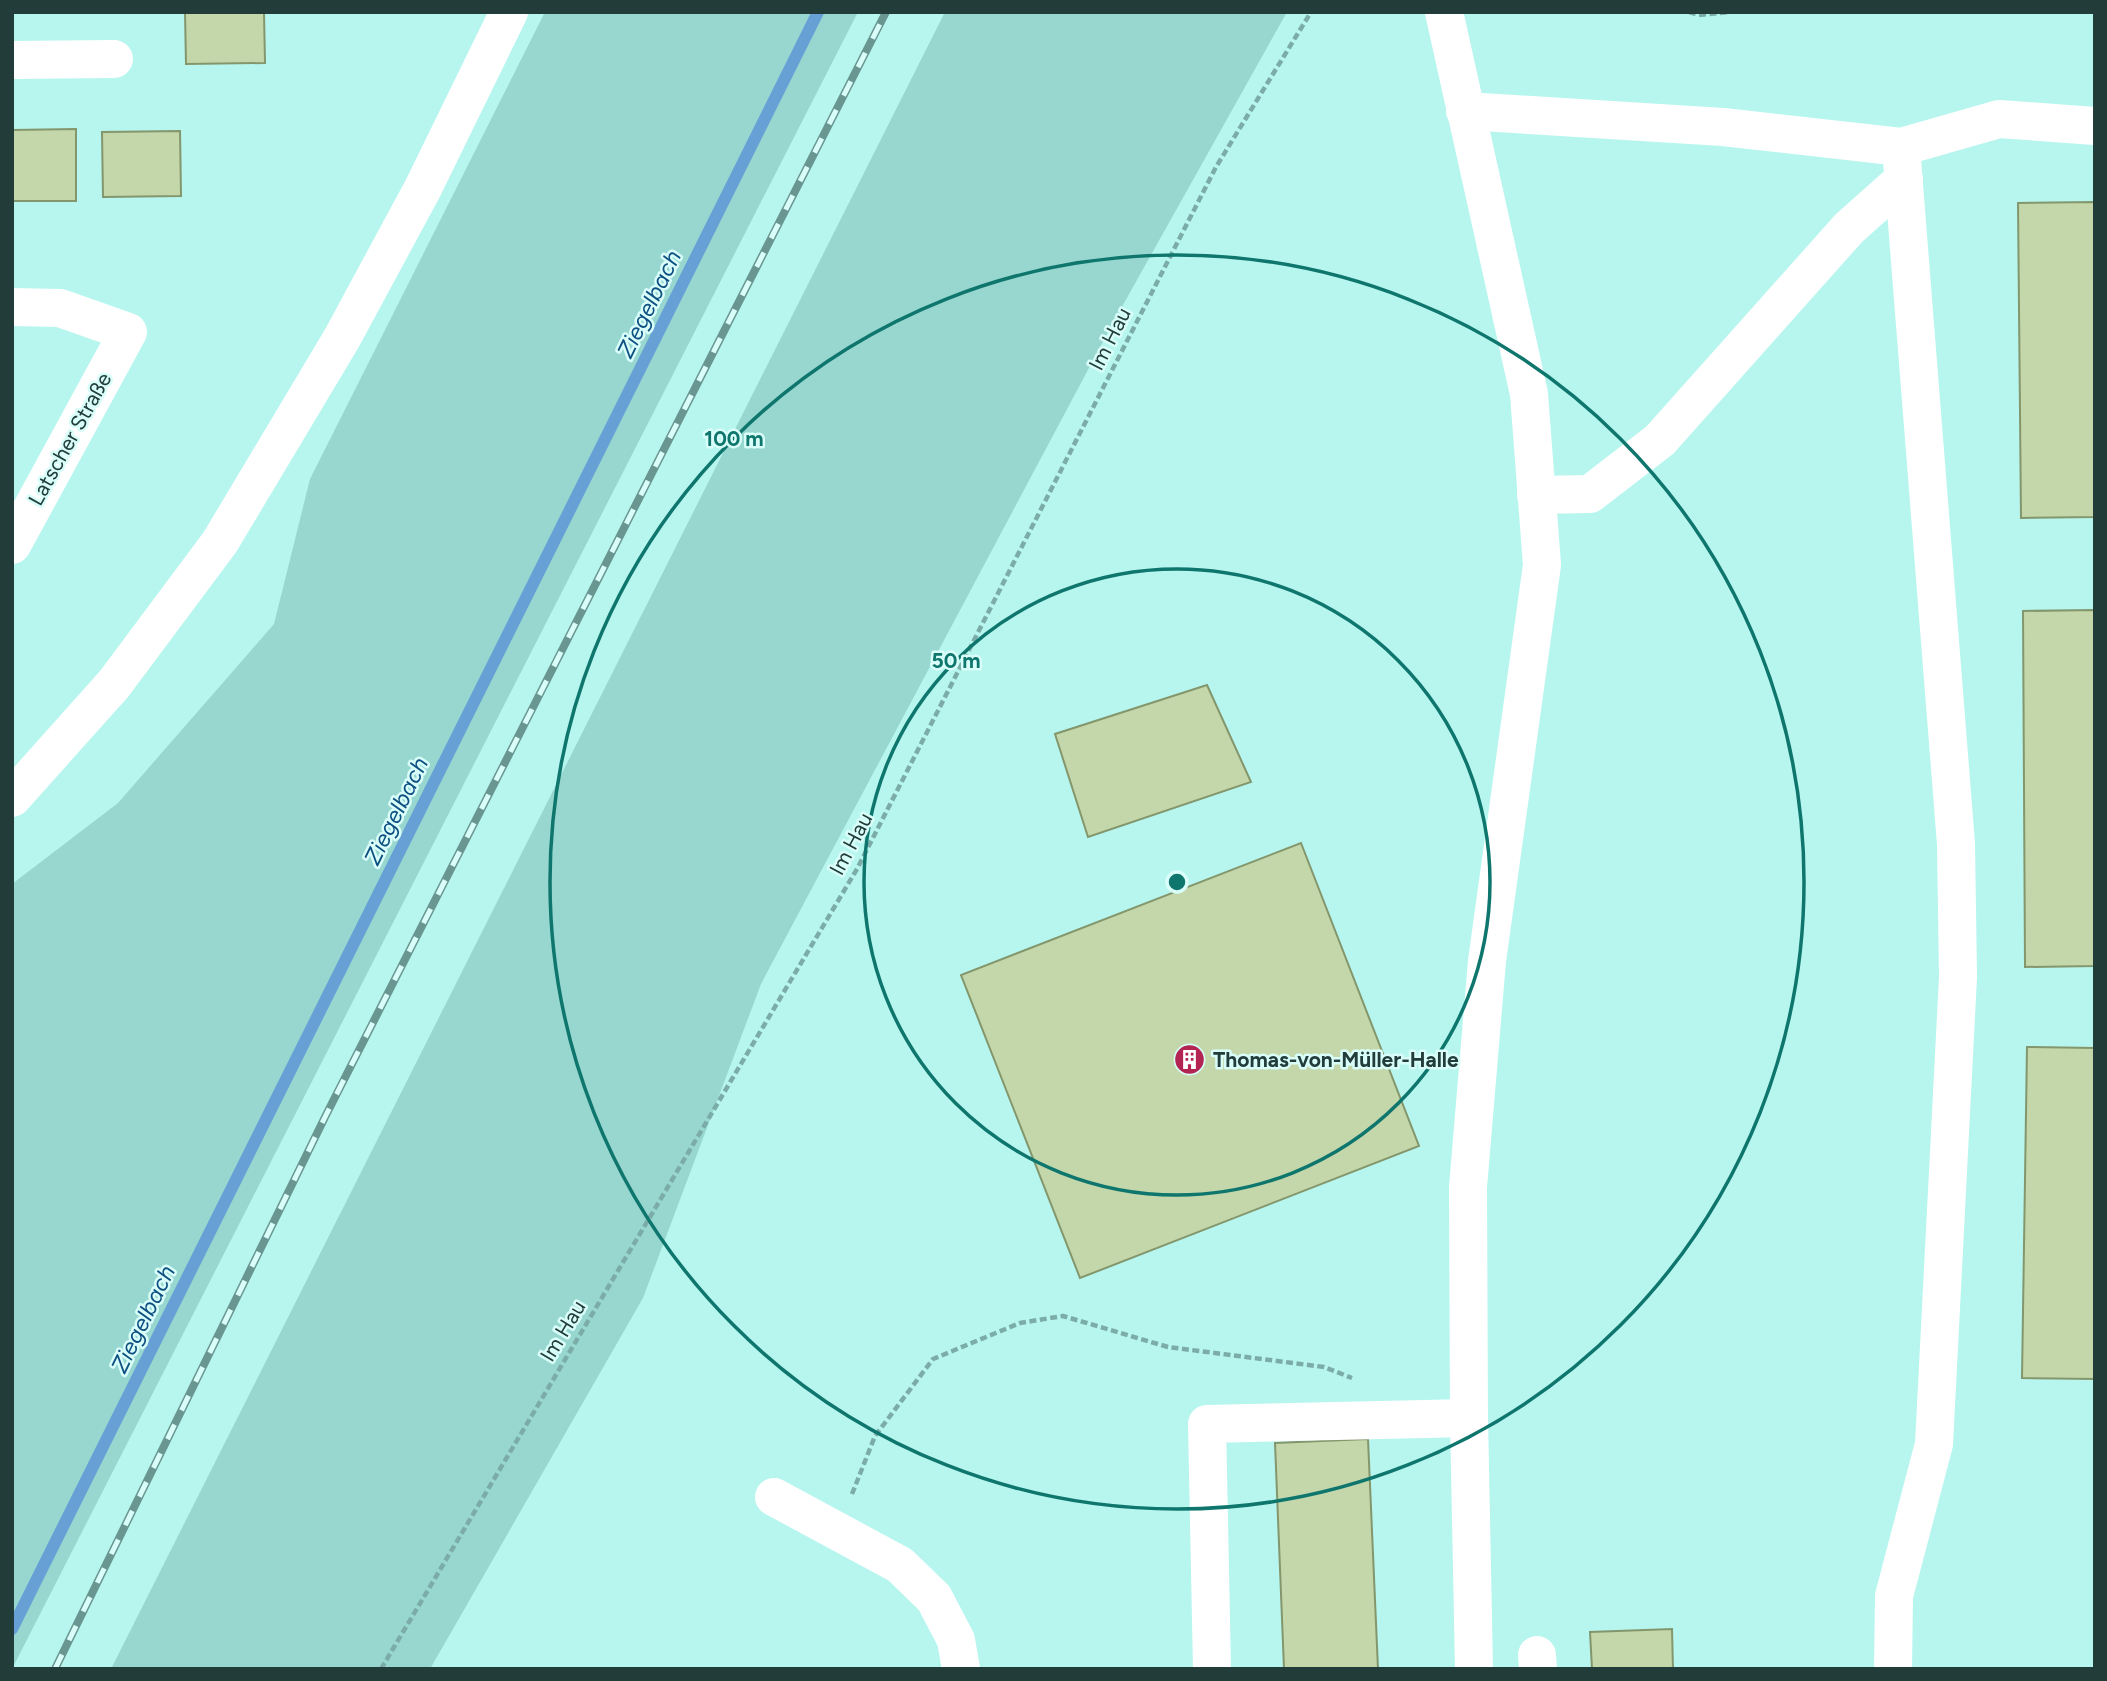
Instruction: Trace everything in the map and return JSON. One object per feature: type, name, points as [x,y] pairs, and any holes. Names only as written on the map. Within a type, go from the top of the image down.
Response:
[{"type":"main road","points":[[12,798],[114,684],[220,542],[342,338],[423,188],[509,12]]},
{"type":"main road","points":[[1444,12],[1529,394],[1542,565],[1487,961],[1468,1187],[1474,1669]]},
{"type":"main road","points":[[12,60],[114,59]]},
{"type":"main road","points":[[1465,111],[1723,127],[1903,163]]},
{"type":"main road","points":[[1536,495],[1590,494],[1660,440],[1849,228],[1903,163],[2000,119],[2095,126]]},
{"type":"main road","points":[[1894,1669],[1894,1595],[1934,1444],[1958,977],[1956,844],[1903,163]]},
{"type":"main road","name":"Latscher Straße","points":[[12,307],[60,308],[128,332],[12,545]]},
{"type":"main road","points":[[1212,1669],[1207,1424],[1469,1418]]},
{"type":"main road","points":[[774,1497],[900,1565],[934,1598],[956,1640],[961,1669]]},
{"type":"path","name":"Im Hau","points":[[381,1669],[857,869],[1216,167],[1311,12]]},
{"type":"path","points":[[1689,12],[1699,15],[1731,12]]},
{"type":"path","points":[[837,1531],[875,1436],[933,1359],[1020,1323],[1063,1316],[1168,1347],[1324,1367],[1358,1381]]},
{"type":"green space","points":[[545,12],[858,12],[12,1669],[12,884],[118,803],[274,624],[310,479]]},
{"type":"green space","points":[[945,12],[1287,12],[1114,321],[761,984],[643,1298],[430,1669],[111,1669]]},
{"type":"building","points":[[185,12],[264,12],[265,63],[186,64]]},
{"type":"building","points":[[76,129],[76,201],[12,201],[12,130]]},
{"type":"building","points":[[180,131],[181,196],[103,197],[102,132]]},
{"type":"building","points":[[2095,202],[2095,517],[2021,518],[2018,203]]},
{"type":"building","points":[[2095,610],[2095,966],[2025,967],[2023,611]]},
{"type":"building","points":[[1207,685],[1251,782],[1088,837],[1055,734]]},
{"type":"building","name":"Thomas-von-Müller-Halle","points":[[1301,843],[1419,1146],[1080,1278],[961,975]]},
{"type":"building","points":[[2027,1047],[2095,1048],[2095,1379],[2022,1378]]},
{"type":"building","points":[[1368,1439],[1378,1669],[1284,1669],[1275,1443]]},
{"type":"building","points":[[1672,1629],[1673,1669],[1592,1669],[1590,1632]]},
{"type":"waterway","name":"Ziegelbach","points":[[12,1629],[818,12]]},
{"type":"railway","points":[[55,1669],[326,1115],[886,12]]},
{"type":"place","name":"Thomas-von-Müller-Halle","points":[[1190,1060]]}]
